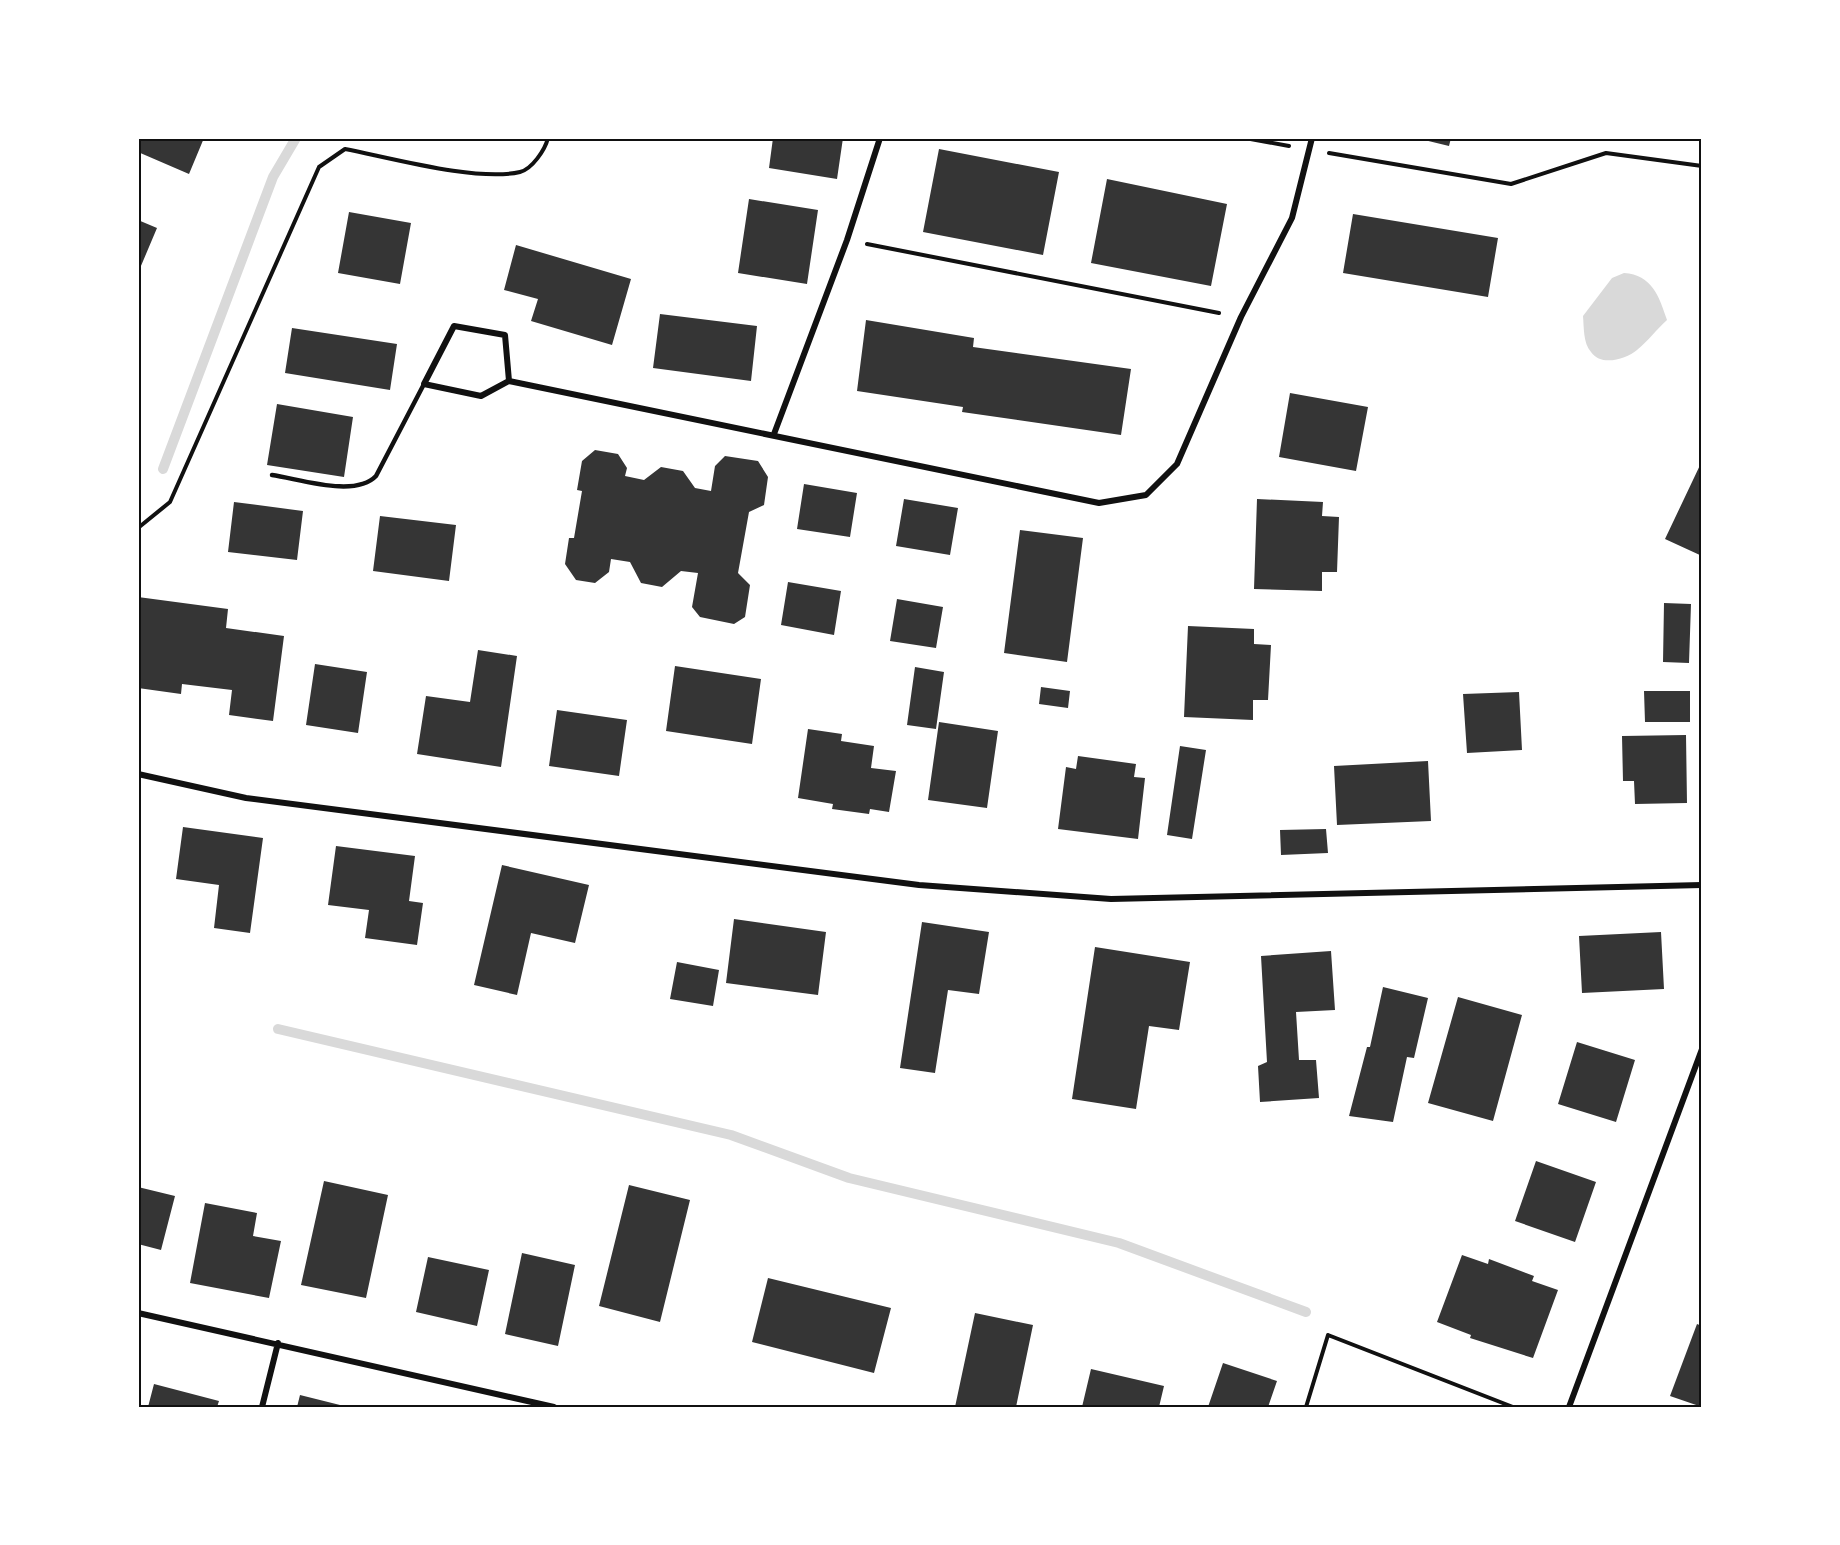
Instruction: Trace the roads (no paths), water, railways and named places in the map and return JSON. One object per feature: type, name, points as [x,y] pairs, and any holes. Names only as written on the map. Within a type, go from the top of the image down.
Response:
[{"type":"street","points":[[774,434],[847,240],[880,138]]},
{"type":"street","points":[[509,381],[505,335],[454,326],[424,384],[481,396],[509,381],[1099,503],[1146,495],[1177,464],[1240,317],[1292,218],[1312,138]]},
{"type":"street","points":[[138,774],[246,798],[282,803],[919,885],[1100,898],[1702,885]]},
{"type":"street","points":[[1569,1407],[1702,1049]]},
{"type":"street","points":[[138,1312],[278,1342],[554,1407]]},
{"type":"street","points":[[262,1407],[278,1342]]},
{"type":"lane","points":[[272,475],[352,488],[370,483],[376,476],[424,384]]},
{"type":"waterway","points":[[163,469],[273,177],[296,138]]},
{"type":"waterway","points":[[278,1029],[731,1135],[849,1178],[1119,1243],[1306,1312]]}]
